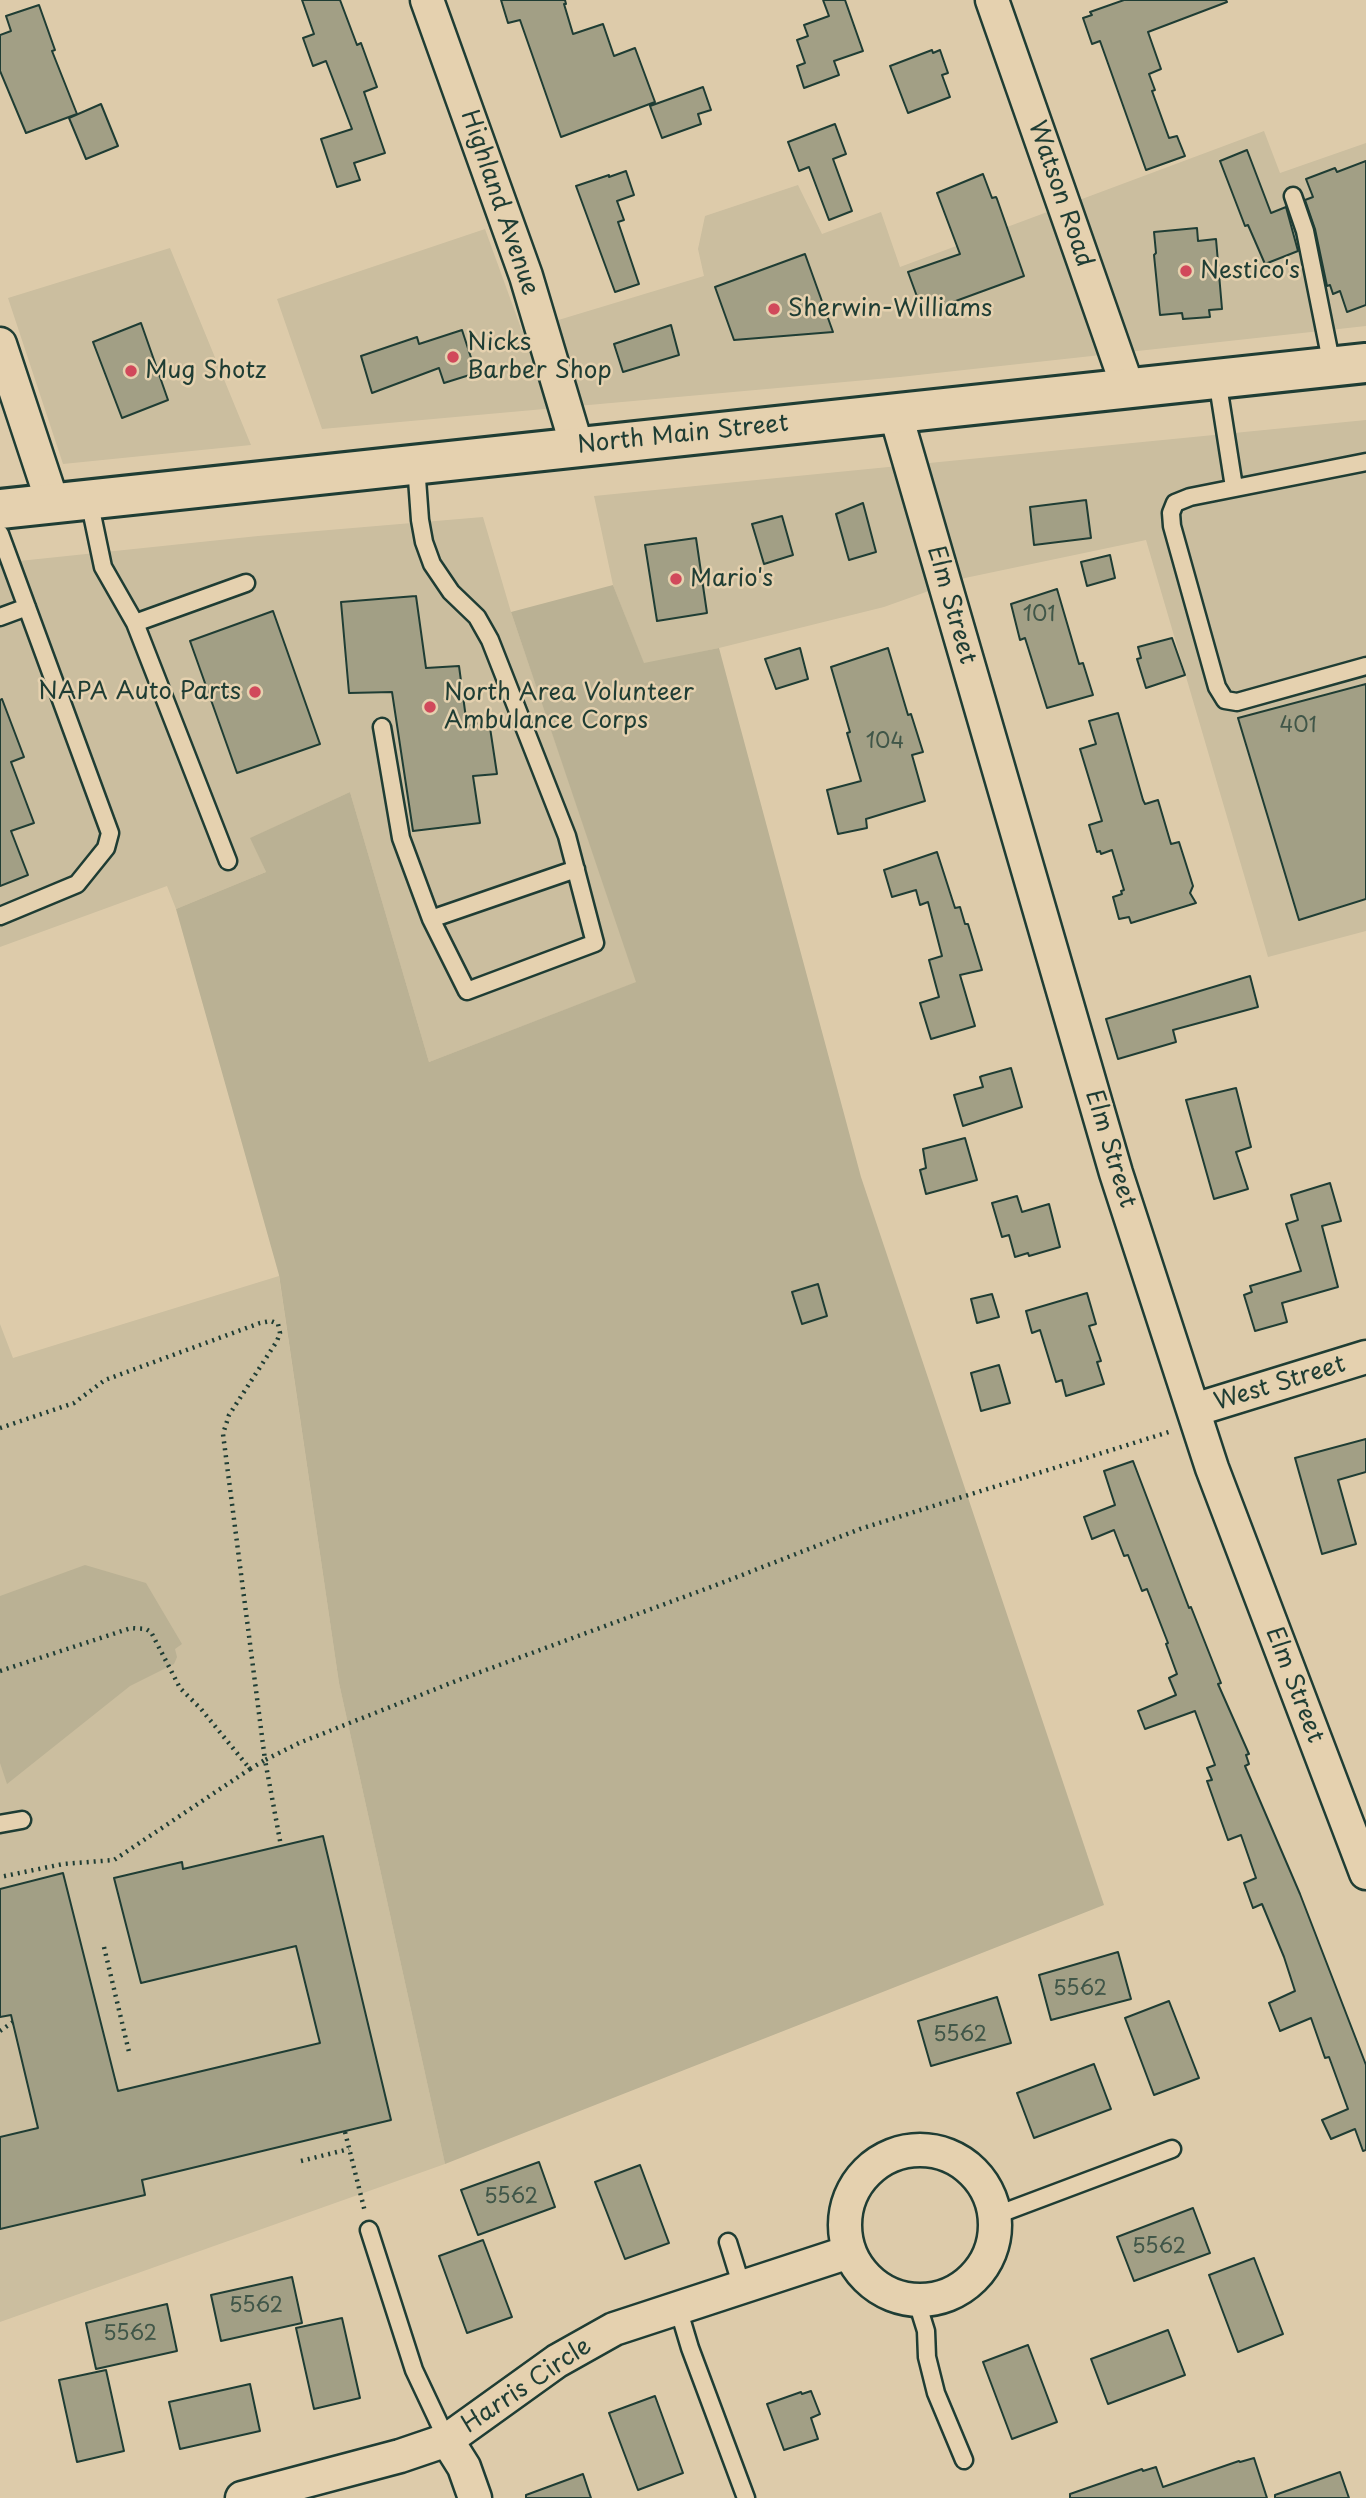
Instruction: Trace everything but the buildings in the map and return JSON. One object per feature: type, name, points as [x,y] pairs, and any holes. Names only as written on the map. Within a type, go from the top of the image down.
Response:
[{"type":"main road","name":"North Main Street","points":[[0,509],[1349,364]]},
{"type":"street","name":"Highland Avenue","points":[[427,0],[526,276],[577,447]]},
{"type":"street","name":"Watson Road","points":[[992,0],[1128,388]]},
{"type":"street","points":[[0,344],[71,502]]},
{"type":"street","name":"Elm Street","points":[[895,412],[1116,1172],[1236,1531],[1366,1873]]},
{"type":"street","name":"West Street","points":[[1196,1417],[1366,1357]]},
{"type":"street","points":[[922,2149],[950,2156],[975,2173],[991,2199],[994,2216],[995,2228],[989,2257],[972,2281],[946,2297],[917,2302],[889,2295],[864,2278],[849,2252],[844,2223],[850,2194],[867,2170],[893,2154],[922,2149]]},
{"type":"street","name":"Harris Circle","points":[[242,2498],[400,2456],[447,2440],[557,2361],[614,2329],[849,2252]]},
{"type":"street","points":[[447,2440],[464,2467],[475,2498]]},
{"type":"lane","points":[[1293,196],[1349,364]]},
{"type":"lane","points":[[1217,378],[1234,487]]},
{"type":"lane","points":[[1366,462],[1234,487],[1175,503],[1171,513],[1172,526],[1217,687],[1225,700],[1237,702],[1366,666]]},
{"type":"lane","points":[[382,727],[401,838],[431,919],[467,991],[594,943],[567,836],[490,640],[477,617],[452,592],[432,564],[420,520],[416,465]]},
{"type":"lane","points":[[71,502],[103,567],[135,623],[228,861]]},
{"type":"lane","points":[[0,534],[110,833],[106,849],[76,884],[0,916]]},
{"type":"lane","points":[[135,623],[246,583]]},
{"type":"lane","points":[[0,617],[27,607]]},
{"type":"lane","points":[[431,919],[576,869]]},
{"type":"lane","points":[[0,1824],[22,1820]]},
{"type":"lane","points":[[994,2216],[1172,2149]]},
{"type":"lane","points":[[369,2230],[414,2370],[447,2440]]},
{"type":"lane","points":[[728,2242],[743,2287]]},
{"type":"lane","points":[[917,2302],[926,2331],[927,2357],[936,2393],[964,2460]]},
{"type":"lane","points":[[678,2308],[690,2348],[746,2498]]},
{"type":"path","points":[[0,1428],[74,1403],[105,1380],[260,1323],[271,1321],[278,1324],[280,1333],[277,1341],[229,1415],[223,1434],[265,1760],[281,1846]]},
{"type":"path","points":[[0,1877],[63,1864],[114,1860],[250,1769],[299,1743],[860,1528],[1196,1417]]},
{"type":"path","points":[[0,1671],[131,1628],[146,1629],[151,1632],[180,1688],[201,1709],[250,1769]]},
{"type":"path","points":[[104,1947],[129,2052]]},
{"type":"path","points":[[0,2031],[13,2022]]},
{"type":"path","points":[[345,2132],[369,2230]]},
{"type":"path","points":[[301,2161],[349,2149]]},
{"type":"shaded area","points":[[1264,131],[1280,173],[1366,143],[1366,326],[900,377],[322,429],[277,299],[485,229],[522,331],[704,276],[698,249],[705,216],[798,185],[822,234],[881,212],[900,267]]},
{"type":"shaded area","points":[[170,248],[251,445],[63,464],[8,298]]},
{"type":"shaded area","points":[[1366,420],[1366,931],[1268,957],[1146,540],[965,578],[884,607],[644,664],[613,585],[594,496]]},
{"type":"shaded area","points":[[483,517],[511,612],[637,982],[429,1062],[350,792],[251,838],[266,872],[176,909],[167,886],[0,947],[0,563],[258,536]]},
{"type":"shaded area","points":[[613,585],[644,663],[719,648],[861,1177],[1104,1905],[445,2164],[339,1683],[279,1275],[176,909],[266,872],[250,838],[350,792],[429,1062],[636,982],[511,612]]},
{"type":"shaded area","points":[[279,1276],[339,1683],[445,2164],[0,2322],[0,1324],[13,1358]]},
{"type":"shaded area","points":[[85,1565],[146,1583],[182,1644],[175,1649],[177,1657],[174,1664],[130,1686],[7,1784],[0,1763],[0,1596]]},
{"type":"place","name":"Nestico's","points":[[1186,271]]},
{"type":"place","name":"Sherwin-Williams","points":[[774,309]]},
{"type":"place","name":"Nicks Barber Shop","points":[[453,357]]},
{"type":"place","name":"Mug Shotz","points":[[131,371]]},
{"type":"place","name":"Mario's","points":[[676,579]]},
{"type":"place","name":"NAPA Auto Parts","points":[[255,692]]},
{"type":"place","name":"North Area Volunteer Ambulance Corps","points":[[430,707]]}]
